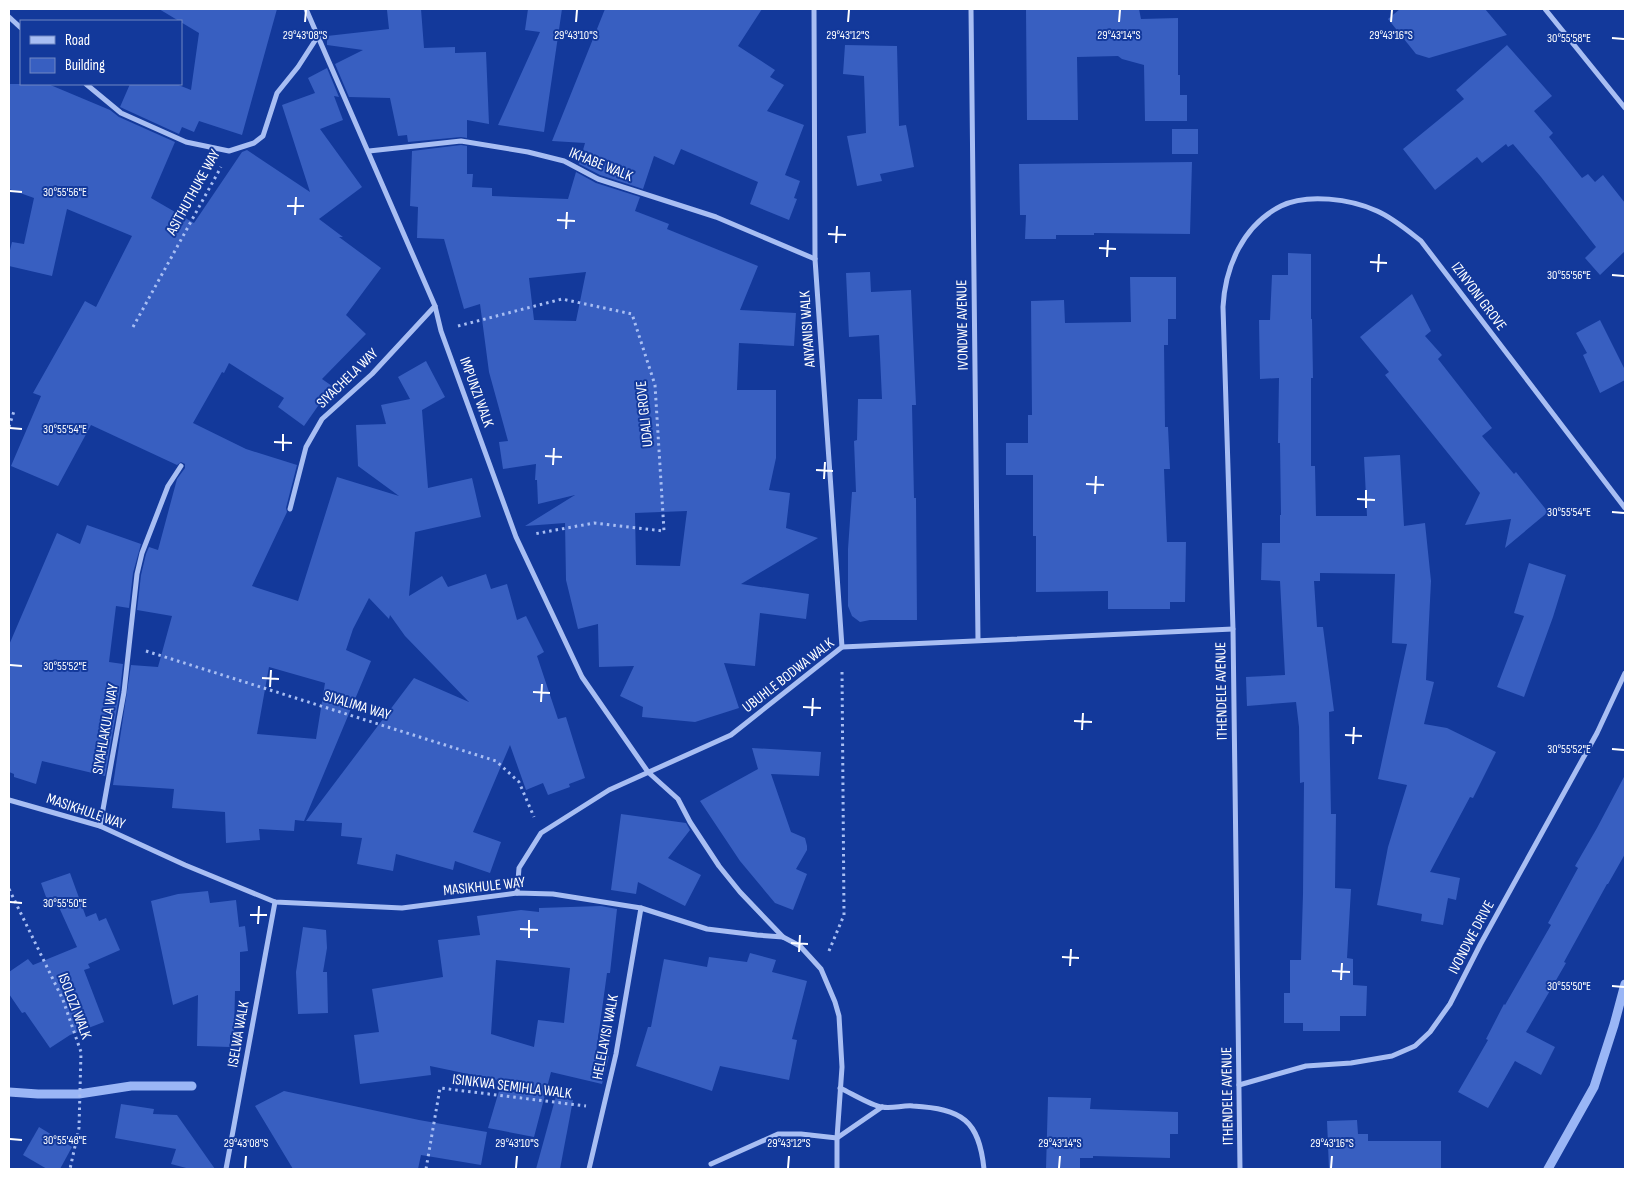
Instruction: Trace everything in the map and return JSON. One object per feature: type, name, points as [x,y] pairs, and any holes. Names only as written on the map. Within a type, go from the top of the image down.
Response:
[{"type":"street","name":"IMPUNZI WALK","points":[[306,9],[435,306],[441,331],[516,537],[582,677],[648,772],[678,800],[719,866],[740,892],[784,937]]},
{"type":"street","name":"ANYANISI WALK","points":[[814,9],[815,258],[842,647]]},
{"type":"street","name":"IVONDWE AVENUE","points":[[971,9],[978,640]]},
{"type":"street","points":[[1545,9],[1625,108]]},
{"type":"street","points":[[9,17],[20,27]]},
{"type":"street","name":"ASITHUTHUKE WAY","points":[[230,151],[254,143],[263,136],[277,93],[298,67],[318,36]]},
{"type":"street","points":[[87,85],[121,113],[186,142],[230,151]]},
{"type":"street","name":"IKHABE WALK","points":[[369,151],[461,141],[528,152],[564,161],[598,178],[716,217],[815,258]]},
{"type":"street","name":"IZINYONI GROVE","points":[[1259,222],[1281,206],[1306,200],[1334,199],[1378,211],[1408,230],[1421,241],[1625,508]]},
{"type":"street","name":"ITHENDELE AVENUE","points":[[1240,1169],[1233,628],[1222,307],[1224,290],[1237,250],[1259,222]]},
{"type":"street","name":"SIYACHELA WAY","points":[[290,509],[306,447],[322,419],[372,374],[435,306]]},
{"type":"street","name":"SIYAHLAKULA WAY","points":[[100,826],[124,692],[137,574],[142,552],[168,486],[181,466]]},
{"type":"street","name":"UBUHLE BODWA WALK","points":[[516,892],[519,868],[541,833],[609,790],[732,735],[842,647],[1233,628]]},
{"type":"street","name":"IVONDWE DRIVE","points":[[1239,1085],[1306,1066],[1350,1063],[1392,1056],[1415,1046],[1430,1032],[1450,1004],[1480,945],[1598,733],[1625,673]]},
{"type":"street","name":"MASIKHULE WAY","points":[[9,800],[100,826],[185,865],[275,902],[402,908],[516,892],[553,894],[641,908],[707,928],[784,937]]},
{"type":"street","name":"ISELWA WALK","points":[[226,1169],[275,902]]},
{"type":"street","name":"HELELAYISI WALK","points":[[589,1169],[616,1054],[641,908]]},
{"type":"street","points":[[784,937],[800,946],[821,970],[839,1016],[842,1066],[837,1138],[837,1169]]},
{"type":"street","points":[[840,1088],[882,1108],[912,1106],[946,1110],[962,1116],[974,1130],[980,1144],[984,1169]]},
{"type":"street","points":[[711,1164],[778,1134],[801,1134],[837,1138],[882,1108]]},
{"type":"path","name":"ASITHUTHUKE WAY","points":[[133,327],[230,151]]},
{"type":"path","name":"UDALI GROVE","points":[[441,331],[562,299],[632,314],[656,385],[664,531],[594,522],[516,537]]},
{"type":"path","points":[[9,427],[14,411]]},
{"type":"path","name":"SIYALIMA WAY","points":[[129,645],[496,761],[519,782],[541,833]]},
{"type":"path","points":[[821,970],[844,915],[842,647]]},
{"type":"path","name":"ISOLOZI WALK","points":[[9,889],[63,1000],[81,1052],[78,1128],[70,1169]]},
{"type":"path","name":"ISINKWA SEMIHLA WALK","points":[[426,1169],[440,1088],[604,1109]]},
{"type":"building","points":[[159,9],[277,9],[242,135],[199,121],[194,132],[182,127],[179,134],[120,107],[130,85],[178,85],[191,90],[199,33],[182,23],[182,20],[177,20]]},
{"type":"building","points":[[421,9],[424,48],[455,47],[455,53],[486,52],[489,124],[467,120],[467,138],[408,142],[407,135],[398,136],[390,98],[349,97],[335,64],[363,50],[327,45],[327,36],[389,29],[387,10]]},
{"type":"building","points":[[528,9],[562,9],[544,132],[498,125],[540,32],[525,30]]},
{"type":"building","points":[[605,9],[762,9],[738,46],[775,70],[770,77],[784,85],[767,111],[804,125],[785,175],[800,181],[794,198],[797,199],[789,220],[750,204],[758,182],[681,149],[674,165],[654,156],[643,189],[600,175],[579,164],[585,143],[552,141]]},
{"type":"building","points":[[1139,9],[1141,19],[1178,18],[1178,75],[1180,75],[1180,95],[1187,95],[1187,121],[1145,121],[1144,65],[1122,59],[1118,56],[1077,57],[1078,120],[1027,120],[1026,10]]},
{"type":"building","points":[[1400,9],[1485,9],[1507,35],[1429,58],[1416,54],[1388,19]]},
{"type":"building","points":[[845,45],[897,46],[899,126],[906,125],[914,167],[880,174],[882,181],[857,186],[847,136],[866,133],[864,76],[843,74]]},
{"type":"building","points":[[1507,45],[1552,96],[1534,111],[1553,133],[1549,137],[1582,178],[1588,174],[1595,182],[1603,175],[1625,203],[1625,251],[1600,275],[1585,258],[1596,247],[1513,144],[1508,147],[1506,144],[1482,163],[1477,157],[1435,190],[1403,149],[1464,99],[1456,90]]},
{"type":"building","points":[[327,68],[339,97],[334,96],[343,120],[320,129],[362,187],[319,219],[343,237],[339,237],[381,268],[346,315],[366,334],[322,379],[332,386],[304,426],[278,407],[284,398],[229,363],[193,423],[246,449],[297,465],[286,508],[287,512],[252,586],[298,601],[337,477],[399,496],[358,466],[356,425],[386,424],[381,405],[410,399],[398,377],[426,361],[445,397],[422,410],[428,488],[472,478],[481,517],[415,532],[409,596],[442,576],[448,587],[486,574],[491,589],[507,584],[517,620],[526,616],[544,652],[537,656],[558,719],[566,717],[585,778],[569,784],[570,787],[548,795],[543,783],[526,790],[510,745],[473,832],[501,842],[490,873],[455,861],[453,870],[396,854],[393,871],[357,864],[362,838],[341,836],[342,823],[306,821],[414,678],[469,702],[405,636],[390,615],[389,619],[369,598],[353,629],[346,650],[371,661],[304,821],[295,820],[294,831],[259,829],[260,840],[226,843],[225,812],[172,808],[174,789],[113,785],[131,665],[158,667],[172,616],[137,610],[141,575],[146,554],[149,547],[158,550],[177,479],[185,468],[185,464],[181,462],[177,465],[91,425],[58,486],[11,466],[41,396],[33,393],[85,301],[96,307],[132,236],[67,209],[52,276],[9,266],[12,242],[24,244],[34,198],[9,189],[9,84],[50,85],[110,110],[119,117],[175,142],[151,198],[194,223],[242,152],[247,150],[310,192],[282,105],[315,93],[308,78]],"holes":[[[269,667],[325,683],[316,739],[257,734]]]},
{"type":"building","points":[[1172,129],[1198,129],[1198,154],[1172,154]]},
{"type":"building","points":[[461,145],[467,146],[467,174],[473,174],[472,187],[492,188],[492,196],[568,199],[576,172],[596,183],[640,197],[635,211],[669,224],[667,229],[758,266],[740,310],[796,313],[794,346],[739,343],[737,390],[776,390],[776,458],[769,490],[790,493],[786,528],[818,538],[741,584],[809,594],[806,619],[760,613],[755,666],[724,663],[739,708],[695,722],[642,717],[643,707],[620,696],[634,666],[599,667],[598,624],[578,629],[566,580],[565,523],[525,526],[575,495],[538,504],[537,480],[535,480],[536,464],[503,469],[499,442],[508,441],[489,372],[480,304],[464,309],[444,239],[417,238],[418,207],[410,206],[412,151]],"holes":[[[586,272],[576,321],[534,320],[529,278]],[[687,511],[680,566],[636,565],[635,513]]]},
{"type":"building","points":[[1192,162],[1190,234],[1094,233],[1094,235],[1056,235],[1056,239],[1025,239],[1026,215],[1020,215],[1019,164]]},
{"type":"building","points":[[1288,253],[1311,254],[1313,378],[1311,378],[1311,466],[1315,466],[1316,516],[1367,516],[1364,457],[1400,455],[1404,526],[1425,523],[1431,581],[1426,680],[1434,682],[1424,724],[1447,728],[1496,752],[1473,798],[1470,797],[1430,872],[1460,878],[1456,900],[1448,898],[1443,925],[1421,921],[1422,914],[1377,905],[1388,847],[1407,785],[1378,779],[1407,644],[1392,643],[1395,574],[1320,573],[1320,581],[1314,581],[1317,627],[1323,627],[1334,711],[1329,712],[1331,814],[1336,814],[1335,888],[1351,889],[1347,958],[1353,959],[1353,985],[1367,986],[1366,1016],[1340,1016],[1340,1031],[1303,1031],[1303,1023],[1284,1023],[1284,993],[1290,993],[1290,960],[1301,960],[1304,782],[1300,783],[1299,727],[1296,702],[1247,706],[1246,677],[1285,675],[1280,581],[1261,580],[1262,543],[1280,543],[1281,515],[1280,443],[1278,443],[1279,378],[1260,379],[1259,320],[1270,320],[1272,275],[1288,275]]},
{"type":"building","points":[[870,272],[871,292],[911,290],[916,405],[912,405],[914,498],[916,498],[917,620],[870,620],[860,622],[852,616],[848,606],[848,549],[852,492],[856,492],[854,441],[857,440],[858,399],[882,399],[879,335],[849,337],[846,273]]},
{"type":"building","points":[[1130,277],[1176,277],[1176,319],[1168,319],[1168,345],[1164,345],[1165,427],[1168,427],[1170,469],[1164,469],[1167,542],[1186,542],[1185,602],[1170,602],[1170,609],[1108,609],[1108,591],[1036,592],[1036,536],[1033,536],[1033,475],[1006,475],[1006,443],[1028,443],[1028,415],[1032,415],[1031,301],[1064,300],[1065,323],[1131,322]]},
{"type":"building","points":[[1412,294],[1431,331],[1425,336],[1442,355],[1438,359],[1492,428],[1482,436],[1514,474],[1516,472],[1548,512],[1505,548],[1511,519],[1465,525],[1480,493],[1385,375],[1389,372],[1360,337]]},
{"type":"building","points":[[1600,320],[1625,370],[1625,380],[1600,393],[1583,355],[1587,353],[1576,333]]},
{"type":"building","points":[[87,525],[141,544],[133,573],[129,608],[116,606],[109,662],[123,664],[105,776],[42,761],[36,784],[14,777],[14,774],[9,772],[9,645],[57,533],[80,544]]},
{"type":"building","points":[[1529,563],[1566,575],[1524,697],[1497,687],[1524,616],[1514,613]]},
{"type":"building","points":[[752,748],[821,752],[819,776],[771,774],[791,832],[805,838],[807,846],[807,850],[796,869],[807,874],[793,910],[775,903],[740,861],[700,801],[758,769]]},
{"type":"building","points":[[1625,775],[1625,854],[1526,1032],[1555,1047],[1541,1075],[1515,1061],[1488,1108],[1458,1092],[1488,1040],[1486,1039],[1504,1004],[1551,925],[1548,923],[1578,868],[1575,866]]},
{"type":"building","points":[[621,814],[686,823],[690,830],[668,858],[701,875],[685,906],[638,882],[636,894],[611,890]]},
{"type":"building","points":[[70,873],[86,917],[96,913],[99,921],[106,918],[120,950],[88,964],[90,968],[84,970],[104,1022],[70,1035],[50,1048],[25,1012],[22,1013],[9,994],[9,972],[28,959],[33,965],[77,947],[58,905],[50,908],[41,883]]},
{"type":"building","points":[[208,891],[210,903],[236,900],[239,927],[245,926],[248,951],[240,952],[240,991],[235,991],[234,1035],[230,1035],[230,1047],[197,1046],[198,995],[173,1005],[151,901],[178,894]]},
{"type":"building","points":[[601,906],[617,909],[610,973],[607,973],[596,1053],[609,1056],[602,1084],[551,1072],[534,1137],[488,1128],[502,1081],[430,1066],[431,1075],[360,1084],[354,1035],[379,1032],[372,989],[443,977],[438,940],[480,935],[477,916],[521,910],[539,912],[539,908]],"holes":[[[496,960],[570,968],[564,1023],[538,1020],[534,1047],[491,1034]]]},
{"type":"building","points":[[303,927],[326,930],[327,948],[323,972],[327,972],[328,1013],[298,1014],[296,972]]},
{"type":"building","points":[[750,953],[776,960],[772,972],[807,981],[792,1039],[797,1040],[789,1080],[720,1066],[712,1091],[636,1066],[648,1027],[651,1027],[664,959],[707,967],[709,957],[747,962]]},
{"type":"building","points":[[284,1091],[419,1120],[487,1132],[481,1165],[421,1155],[418,1169],[293,1169],[255,1106]]},
{"type":"building","points":[[556,1096],[573,1100],[560,1169],[536,1169]]},
{"type":"building","points":[[1048,1097],[1091,1098],[1090,1109],[1178,1112],[1178,1134],[1170,1134],[1170,1158],[1093,1156],[1093,1158],[1080,1158],[1080,1169],[1046,1169]]},
{"type":"building","points":[[121,1104],[154,1109],[153,1114],[177,1115],[215,1169],[190,1169],[171,1164],[176,1149],[115,1138]]},
{"type":"building","points":[[1357,1120],[1358,1134],[1368,1134],[1368,1141],[1441,1141],[1441,1169],[1329,1169],[1327,1121]]},
{"type":"building","points":[[39,1127],[72,1147],[60,1169],[47,1169],[23,1155]]},
{"type":"waterway","points":[[1548,1169],[1594,1087],[1625,984]]},
{"type":"waterway","points":[[9,1092],[79,1094],[131,1086],[192,1086]]}]
